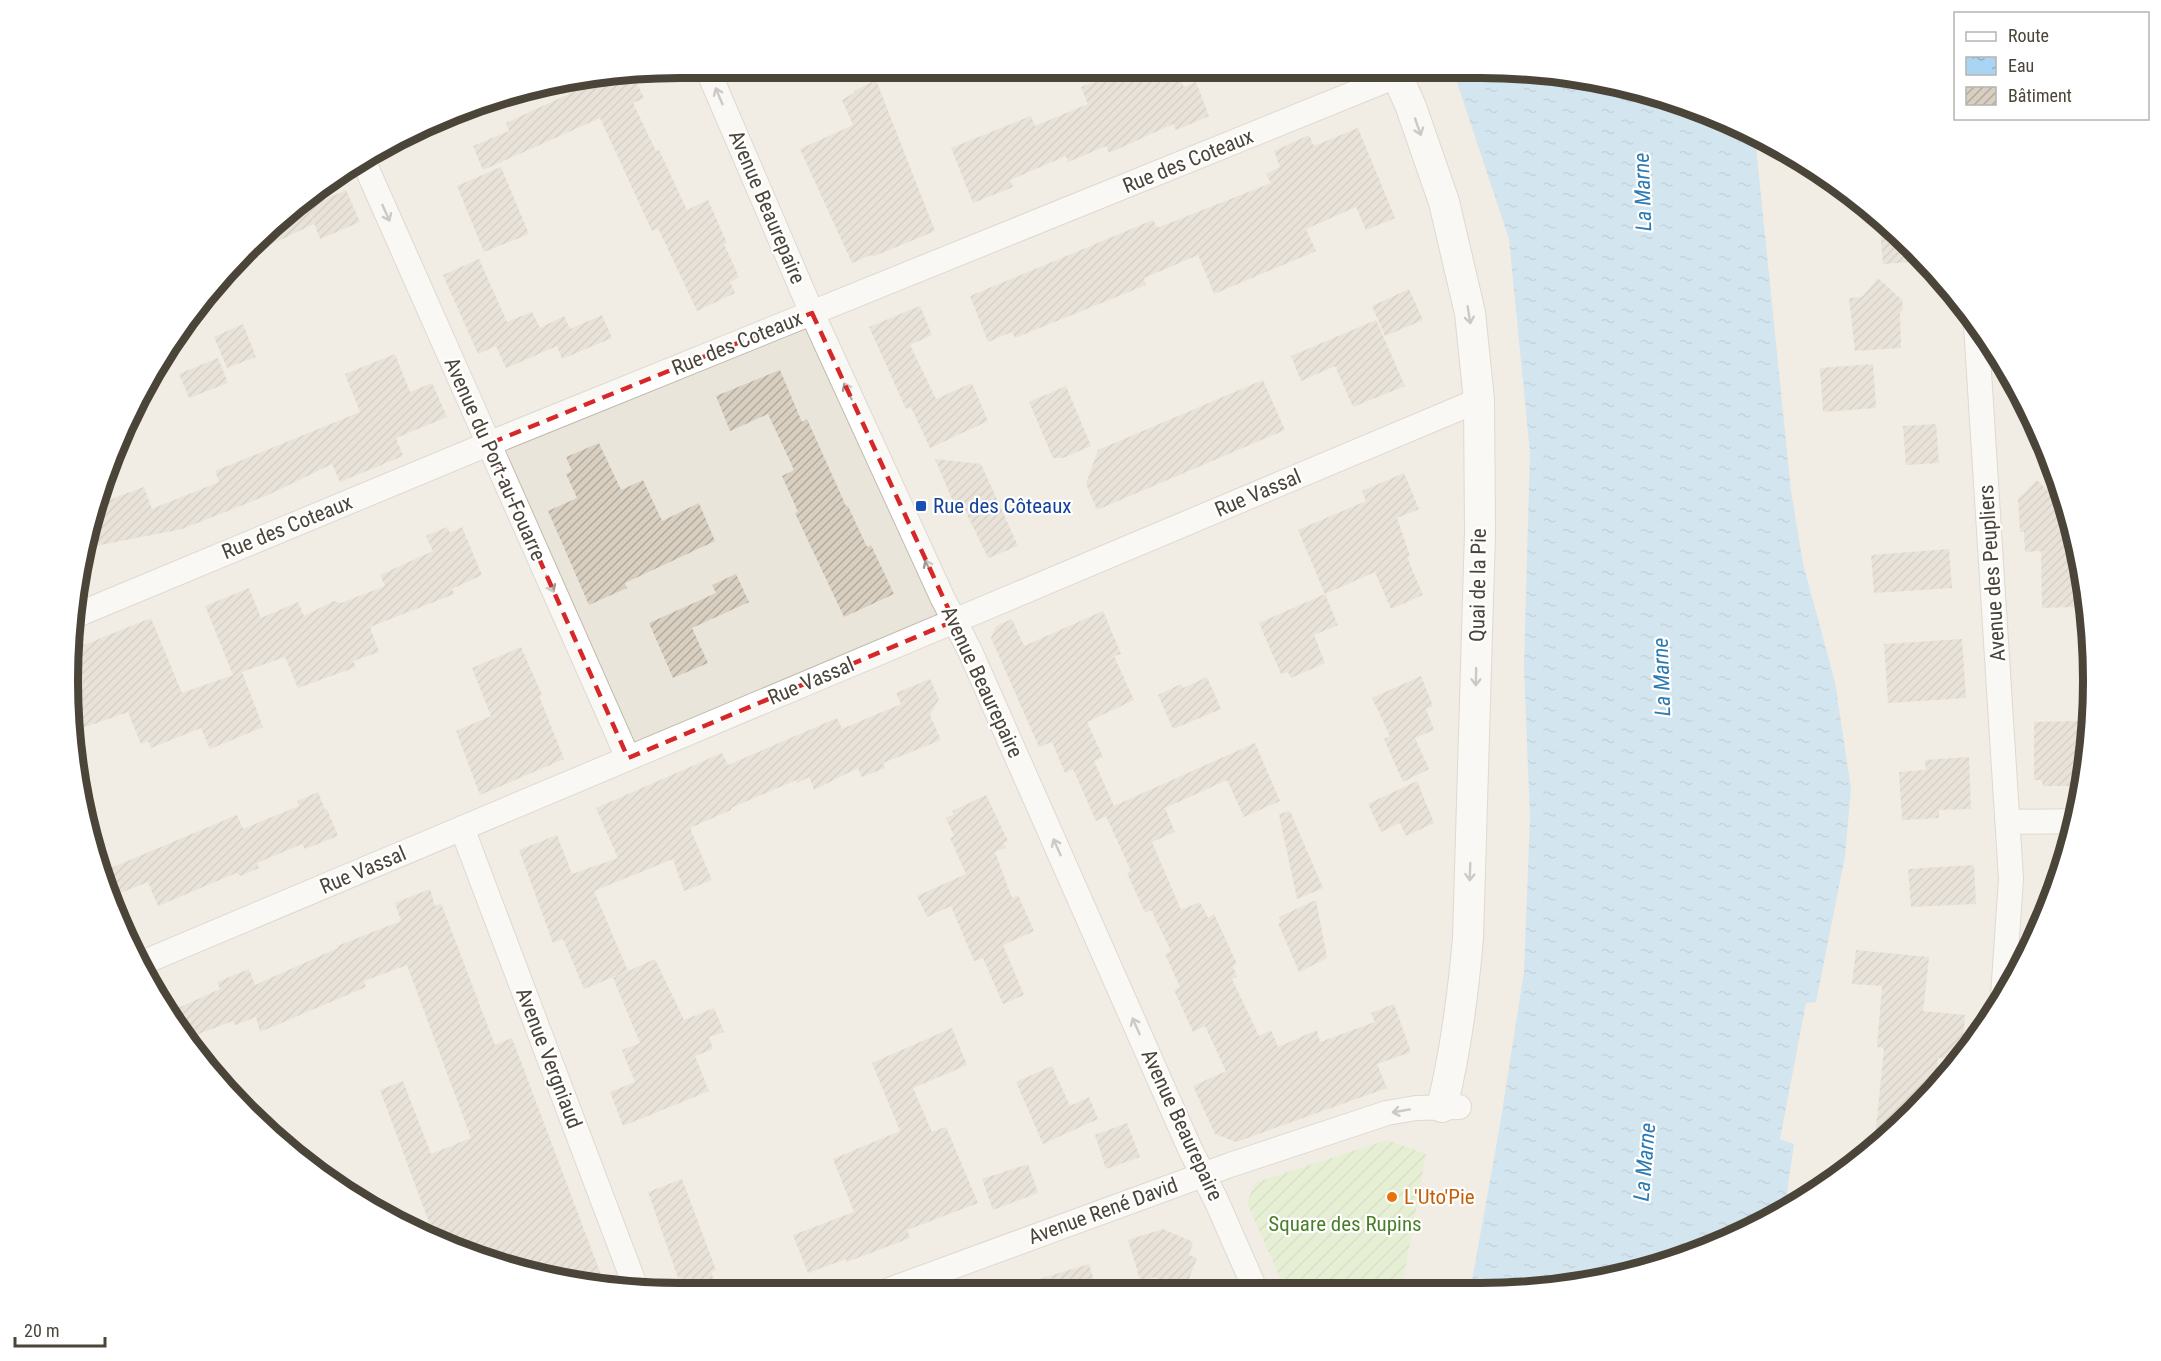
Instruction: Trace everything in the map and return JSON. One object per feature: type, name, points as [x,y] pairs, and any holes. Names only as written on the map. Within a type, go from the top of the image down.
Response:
[{"type":"street","name":"Avenue Beaurepaire","points":[[712,78],[812,313],[970,651],[1252,1283]]},
{"type":"street","name":"Rue des Coteaux","points":[[82,613],[488,444],[1389,78]]},
{"type":"street","name":"Quai de la Pie","points":[[1400,78],[1444,202],[1470,313],[1479,400],[1479,543],[1468,938],[1453,1061],[1450,1107]]},
{"type":"street","name":"Avenue du Port-au-Fouarre","points":[[366,167],[628,758]]},
{"type":"street","name":"Avenue des Peupliers","points":[[1977,340],[2011,879],[2004,978]]},
{"type":"street","name":"Rue Vassal","points":[[147,961],[1479,400]]},
{"type":"street","points":[[2008,822],[2066,821]]},
{"type":"street","name":"Avenue Vergniaud","points":[[462,828],[633,1281]]},
{"type":"street","name":"Avenue René David","points":[[908,1283],[1203,1174],[1387,1113],[1416,1108],[1450,1107]]},
{"type":"highlighted area","points":[[812,313],[954,621],[628,758],[488,444]]},
{"type":"shaded area","points":[[680,78],[1520,79],[1598,90],[1674,110],[1747,140],[1815,180],[1847,203],[1907,254],[1958,314],[1981,346],[2021,414],[2037,450],[2051,487],[2071,563],[2082,641],[2083,680],[2082,720],[2071,798],[2051,874],[2037,911],[2021,947],[1981,1015],[1958,1047],[1907,1107],[1847,1158],[1782,1202],[1747,1221],[1674,1251],[1598,1271],[1520,1282],[641,1282],[563,1271],[487,1251],[414,1221],[346,1181],[283,1133],[254,1107],[228,1078],[180,1015],[159,982],[124,911],[110,874],[90,798],[79,720],[79,641],[90,563],[110,487],[140,414],[180,346],[203,314],[254,254],[314,203],[346,180],[414,140],[487,110],[563,90],[602,83]]},
{"type":"green space","name":"Square des Rupins","points":[[1387,1140],[1426,1154],[1403,1283],[1282,1283],[1247,1203],[1255,1183]]},
{"type":"water","name":"La Marne","points":[[1456,78],[1520,79],[1598,90],[1674,110],[1756,145],[1791,491],[1803,564],[1835,682],[1851,789],[1845,856],[1816,1002],[1806,1003],[1780,1139],[1794,1144],[1786,1199],[1747,1221],[1711,1237],[1636,1262],[1559,1278],[1472,1283],[1524,972],[1530,818],[1524,666],[1530,453],[1509,239]]},
{"type":"building","points":[[1105,78],[1180,78],[1184,87],[1196,82],[1209,116],[1176,130],[1173,124],[1109,153],[1106,146],[1068,162],[1066,156],[1010,180],[1013,187],[973,203],[951,148],[1031,116],[1035,126],[1088,104],[1081,87]]},
{"type":"building","points":[[635,80],[644,98],[633,103],[656,151],[659,150],[687,210],[708,200],[739,277],[730,282],[735,293],[697,311],[658,228],[652,231],[600,118],[483,170],[473,146],[509,131],[506,123],[569,94],[567,89]]},
{"type":"building","points":[[876,80],[935,231],[852,263],[800,149],[853,125],[842,100]]},
{"type":"building","points":[[1358,128],[1395,218],[1366,230],[1356,207],[1306,229],[1316,251],[1214,294],[1198,255],[1144,278],[1146,285],[1015,338],[1012,332],[988,342],[970,296],[1153,220],[1157,228],[1271,183],[1266,174],[1280,167],[1274,151],[1309,135],[1314,146]]},
{"type":"building","points":[[501,167],[529,234],[484,252],[457,186]]},
{"type":"building","points":[[346,190],[360,222],[320,239],[308,208]]},
{"type":"building","points":[[308,208],[314,224],[258,250]]},
{"type":"building","points":[[1880,230],[1914,262],[1883,264]]},
{"type":"building","points":[[479,259],[507,322],[532,312],[540,328],[564,316],[570,329],[602,315],[612,338],[562,359],[557,346],[506,368],[496,346],[478,354],[443,275]]},
{"type":"building","points":[[1878,278],[1902,300],[1901,348],[1855,351],[1849,298],[1862,297]]},
{"type":"building","points":[[1409,289],[1423,320],[1385,336],[1372,306]]},
{"type":"building","points":[[920,306],[932,335],[910,345],[936,399],[972,383],[988,421],[930,448],[911,407],[906,409],[869,327]]},
{"type":"building","points":[[1376,320],[1405,386],[1353,407],[1335,366],[1301,381],[1291,356]]},
{"type":"building","points":[[243,324],[256,357],[227,368],[214,337]]},
{"type":"building","points":[[395,354],[410,392],[432,383],[447,417],[396,438],[403,456],[340,482],[332,464],[268,495],[182,529],[94,546],[105,503],[114,498],[144,487],[152,509],[219,482],[215,471],[360,412],[345,374]]},
{"type":"building","points":[[218,358],[228,383],[189,398],[179,374]]},
{"type":"building","points":[[1873,364],[1876,408],[1823,412],[1820,368]]},
{"type":"building","points":[[780,370],[802,422],[807,419],[846,506],[867,547],[871,545],[894,594],[844,617],[795,513],[798,512],[782,476],[794,470],[768,414],[730,431],[716,396]]},
{"type":"building","points":[[1263,380],[1285,430],[1097,510],[1086,484],[1098,450]]},
{"type":"building","points":[[1066,386],[1091,446],[1063,458],[1053,458],[1029,402]]},
{"type":"building","points":[[1936,424],[1939,463],[1906,465],[1903,426]]},
{"type":"building","points":[[599,443],[621,490],[643,480],[662,521],[699,503],[715,541],[625,583],[627,588],[589,605],[548,511],[577,498],[566,474],[572,471],[566,457]]},
{"type":"building","points":[[935,459],[981,464],[1018,546],[988,558],[965,510],[958,513]]},
{"type":"building","points":[[1404,473],[1419,509],[1397,518],[1410,556],[1407,557],[1423,595],[1391,609],[1375,572],[1325,594],[1298,530],[1366,501],[1362,491]]},
{"type":"building","points":[[2037,480],[2054,496],[2071,563],[2074,607],[2042,608],[2041,551],[2025,552],[2024,532],[2020,532],[2018,499]]},
{"type":"building","points":[[447,527],[450,533],[462,527],[482,575],[452,589],[454,594],[370,627],[379,652],[353,661],[356,667],[298,688],[285,657],[233,675],[205,606],[249,588],[261,618],[298,602],[304,616],[334,601],[341,603],[385,586],[380,575],[433,551],[426,536]]},
{"type":"building","points":[[1949,549],[1952,588],[1874,593],[1871,555]]},
{"type":"building","points":[[736,574],[749,602],[692,628],[708,663],[673,678],[649,623],[716,593],[712,585]]},
{"type":"building","points":[[1325,594],[1338,625],[1314,635],[1325,663],[1291,678],[1288,672],[1281,674],[1259,623]]},
{"type":"building","points":[[1103,611],[1121,654],[1114,656],[1134,700],[1087,722],[1103,757],[1094,761],[1114,806],[1255,743],[1280,801],[1244,817],[1227,780],[1165,808],[1175,832],[1152,842],[1181,910],[1200,902],[1208,918],[1214,914],[1237,964],[1233,966],[1237,977],[1232,979],[1259,1036],[1271,1030],[1278,1047],[1317,1030],[1320,1042],[1375,1022],[1371,1013],[1394,1004],[1411,1052],[1377,1064],[1387,1088],[1236,1142],[1215,1134],[1193,1086],[1226,1071],[1205,1026],[1193,1032],[1174,990],[1180,987],[1165,954],[1171,951],[1151,910],[1145,913],[1127,873],[1131,871],[1106,816],[1096,821],[1073,769],[1065,773],[1052,742],[1039,747],[991,638],[996,626],[1012,619],[1024,646]]},
{"type":"building","points":[[151,618],[182,693],[242,672],[263,727],[210,749],[201,728],[151,748],[148,741],[141,744],[128,712],[80,729],[79,647]]},
{"type":"building","points":[[1962,639],[1966,698],[1888,703],[1884,644]]},
{"type":"building","points":[[521,647],[542,695],[539,696],[564,759],[480,795],[456,731],[491,716],[472,668]]},
{"type":"building","points":[[1421,676],[1433,706],[1426,709],[1434,730],[1415,738],[1429,769],[1403,782],[1384,739],[1390,736],[1372,698]]},
{"type":"building","points":[[1207,677],[1221,709],[1173,729],[1158,695],[1181,684],[1183,688]]},
{"type":"building","points":[[930,679],[939,699],[930,715],[941,740],[883,763],[885,768],[862,777],[858,768],[814,790],[809,777],[797,783],[796,780],[690,828],[712,880],[684,891],[673,859],[594,891],[628,971],[584,989],[563,939],[553,943],[519,850],[557,835],[572,874],[618,858],[596,808],[722,753],[728,765],[837,718],[842,729],[901,704],[896,693]]},
{"type":"building","points":[[2080,721],[2078,759],[2073,786],[2043,786],[2042,780],[2034,780],[2034,722]]},
{"type":"building","points":[[1969,757],[1971,809],[1939,810],[1939,818],[1902,820],[1899,772],[1926,770],[1925,760]]},
{"type":"building","points":[[1417,781],[1434,823],[1406,836],[1400,823],[1381,832],[1368,804]]},
{"type":"building","points":[[318,792],[338,836],[305,849],[302,844],[257,863],[259,868],[241,876],[236,873],[158,906],[148,882],[118,894],[109,869],[237,815],[243,829],[299,806],[297,801]]},
{"type":"building","points":[[986,795],[1008,841],[1003,843],[1006,848],[995,852],[1012,898],[1018,895],[1034,931],[1003,945],[1024,995],[1003,1004],[983,958],[974,961],[951,906],[927,917],[917,896],[966,874],[950,838],[954,836],[946,818],[954,814],[952,811]]},
{"type":"building","points":[[1290,811],[1323,888],[1297,899],[1279,814]]},
{"type":"building","points":[[1974,865],[1976,904],[1911,907],[1908,869]]},
{"type":"building","points":[[430,889],[435,906],[441,903],[495,1045],[512,1038],[602,1278],[525,1262],[487,1251],[431,1229],[380,1090],[403,1081],[431,1154],[471,1138],[407,965],[364,981],[366,987],[260,1032],[256,1017],[235,1025],[233,1021],[195,1035],[176,1009],[220,989],[217,982],[249,969],[255,985],[338,948],[337,946],[401,921],[395,903]]},
{"type":"building","points":[[1316,900],[1327,958],[1299,972],[1278,923],[1281,922],[1279,917]]},
{"type":"building","points":[[1856,950],[1929,957],[1923,1011],[1965,1015],[1963,1040],[1958,1047],[1949,1058],[1938,1058],[1936,1074],[1933,1078],[1907,1107],[1875,1135],[1884,1048],[1877,1047],[1882,986],[1852,984]]},
{"type":"building","points":[[655,959],[684,1020],[714,1008],[724,1032],[709,1037],[713,1049],[695,1056],[709,1091],[623,1126],[610,1092],[635,1082],[622,1050],[640,1043],[613,978]]},
{"type":"building","points":[[952,1028],[967,1065],[913,1088],[932,1132],[946,1127],[978,1203],[907,1230],[910,1238],[847,1262],[846,1259],[808,1273],[793,1235],[854,1212],[833,1159],[900,1131],[872,1063]]},
{"type":"building","points":[[1052,1066],[1070,1106],[1089,1097],[1098,1119],[1043,1144],[1016,1082]]},
{"type":"building","points":[[1127,1123],[1140,1157],[1106,1169],[1095,1135]]},
{"type":"building","points":[[1028,1164],[1038,1193],[993,1210],[982,1179]]},
{"type":"building","points":[[682,1179],[716,1270],[711,1272],[715,1283],[680,1283],[648,1192]]},
{"type":"building","points":[[1163,1229],[1193,1242],[1189,1255],[1197,1258],[1188,1282],[1171,1283],[1154,1277],[1141,1282],[1128,1240]]},
{"type":"building","points":[[1089,1264],[1095,1283],[1026,1283]]},
{"type":"place","name":"Rue des Côteaux","points":[[921,506]]},
{"type":"place","name":"L'Uto'Pie","points":[[1392,1197]]}]
